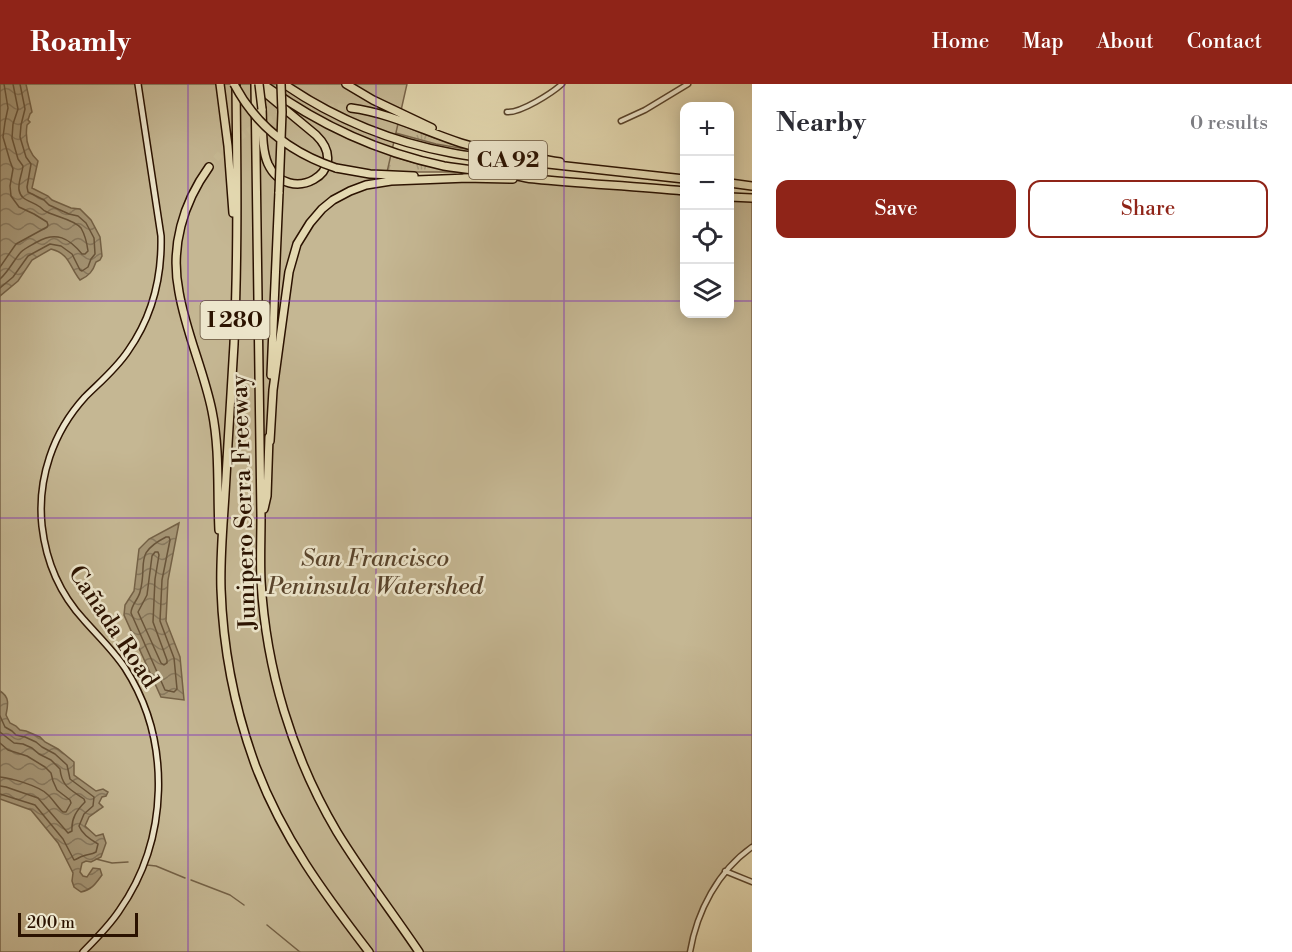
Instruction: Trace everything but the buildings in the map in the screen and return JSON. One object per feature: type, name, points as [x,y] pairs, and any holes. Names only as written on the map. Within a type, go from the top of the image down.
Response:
[{"type":"highway","points":[[220,84],[237,241]]},
{"type":"highway","points":[[235,84],[253,114],[278,138],[303,154],[336,168],[378,175],[532,179]]},
{"type":"highway","name":"Junipero Serra Freeway","points":[[235,84],[237,241],[234,337],[221,555],[222,608],[228,660],[240,713],[256,766],[268,795],[298,852],[326,895],[369,952]]},
{"type":"highway","points":[[259,84],[323,143],[327,161],[318,178],[306,183],[293,183],[280,178],[271,170],[266,159],[259,109],[259,84]]},
{"type":"highway","name":"CA 92","points":[[259,84],[346,134],[376,146],[436,164],[532,179],[680,191]]},
{"type":"highway","points":[[270,441],[283,84]]},
{"type":"highway","name":"CA 92","points":[[283,84],[345,120],[410,144],[478,157],[680,179]]},
{"type":"highway","points":[[346,84],[373,100],[467,145]]},
{"type":"highway","points":[[351,108],[375,112],[467,145],[599,167],[608,171]]},
{"type":"highway","name":"Junipero Serra Freeway","points":[[259,109],[261,580],[266,632],[276,683],[298,750],[318,795],[337,831],[419,952]]},
{"type":"highway","points":[[209,167],[193,193],[183,218],[177,245],[176,272],[182,308],[209,396],[215,424],[221,555]]},
{"type":"highway","points":[[261,518],[267,496],[274,382],[290,266],[297,244],[310,223],[322,210],[333,200],[350,191],[366,185],[391,181],[468,178]]},
{"type":"highway","points":[[734,184],[752,186]]},
{"type":"highway","points":[[734,197],[752,200]]},
{"type":"main road","name":"Cañada Road","points":[[84,952],[119,912],[139,876],[156,818],[159,786],[158,761],[152,729],[133,683],[115,654],[66,598],[53,571],[42,526],[41,497],[46,467],[64,426],[80,403],[128,351],[146,320],[157,283],[160,230],[138,84]]},
{"type":"street","points":[[507,112],[514,112],[541,99],[562,84]]},
{"type":"street","points":[[621,121],[645,110],[688,84]]},
{"type":"street","points":[[690,952],[701,910],[725,871],[739,856],[752,847]]},
{"type":"street","points":[[725,871],[752,882]]},
{"type":"green space","name":"San Francisco Peninsula Watershed","points":[[0,84],[407,84],[385,181],[532,179],[680,192],[680,318],[734,318],[734,198],[752,202],[752,847],[725,871],[701,910],[690,952],[0,952]]},
{"type":"green space","points":[[386,119],[477,151],[436,144],[392,132]]},
{"type":"green space","points":[[378,152],[415,163],[457,172],[376,172]]},
{"type":"water","points":[[0,84],[26,84],[32,112],[28,120],[30,122],[27,125],[26,135],[32,154],[38,161],[32,188],[52,200],[71,208],[80,209],[91,220],[100,237],[102,256],[90,273],[80,280],[66,257],[51,249],[32,260],[18,281],[0,296]]},
{"type":"water","points":[[179,523],[168,580],[166,621],[180,657],[184,700],[161,697],[124,615],[125,605],[134,591],[139,549],[149,539]]},
{"type":"water","points":[[0,691],[7,699],[6,715],[10,723],[20,730],[40,737],[58,749],[74,762],[74,775],[96,791],[103,789],[108,792],[99,803],[103,807],[89,817],[85,826],[96,836],[103,834],[106,843],[101,857],[82,863],[80,872],[83,876],[87,877],[93,868],[100,869],[102,875],[88,890],[81,892],[74,887],[73,873],[58,843],[31,810],[0,799]]},
{"type":"waterway","points":[[96,859],[112,863],[128,862]]},
{"type":"waterway","points":[[147,865],[156,866],[185,878]]},
{"type":"waterway","points":[[191,880],[230,895],[244,905]]},
{"type":"waterway","points":[[267,925],[300,952]]},
{"type":"tunnel","points":[[209,167],[238,138],[272,119],[311,108],[351,108]]}]
